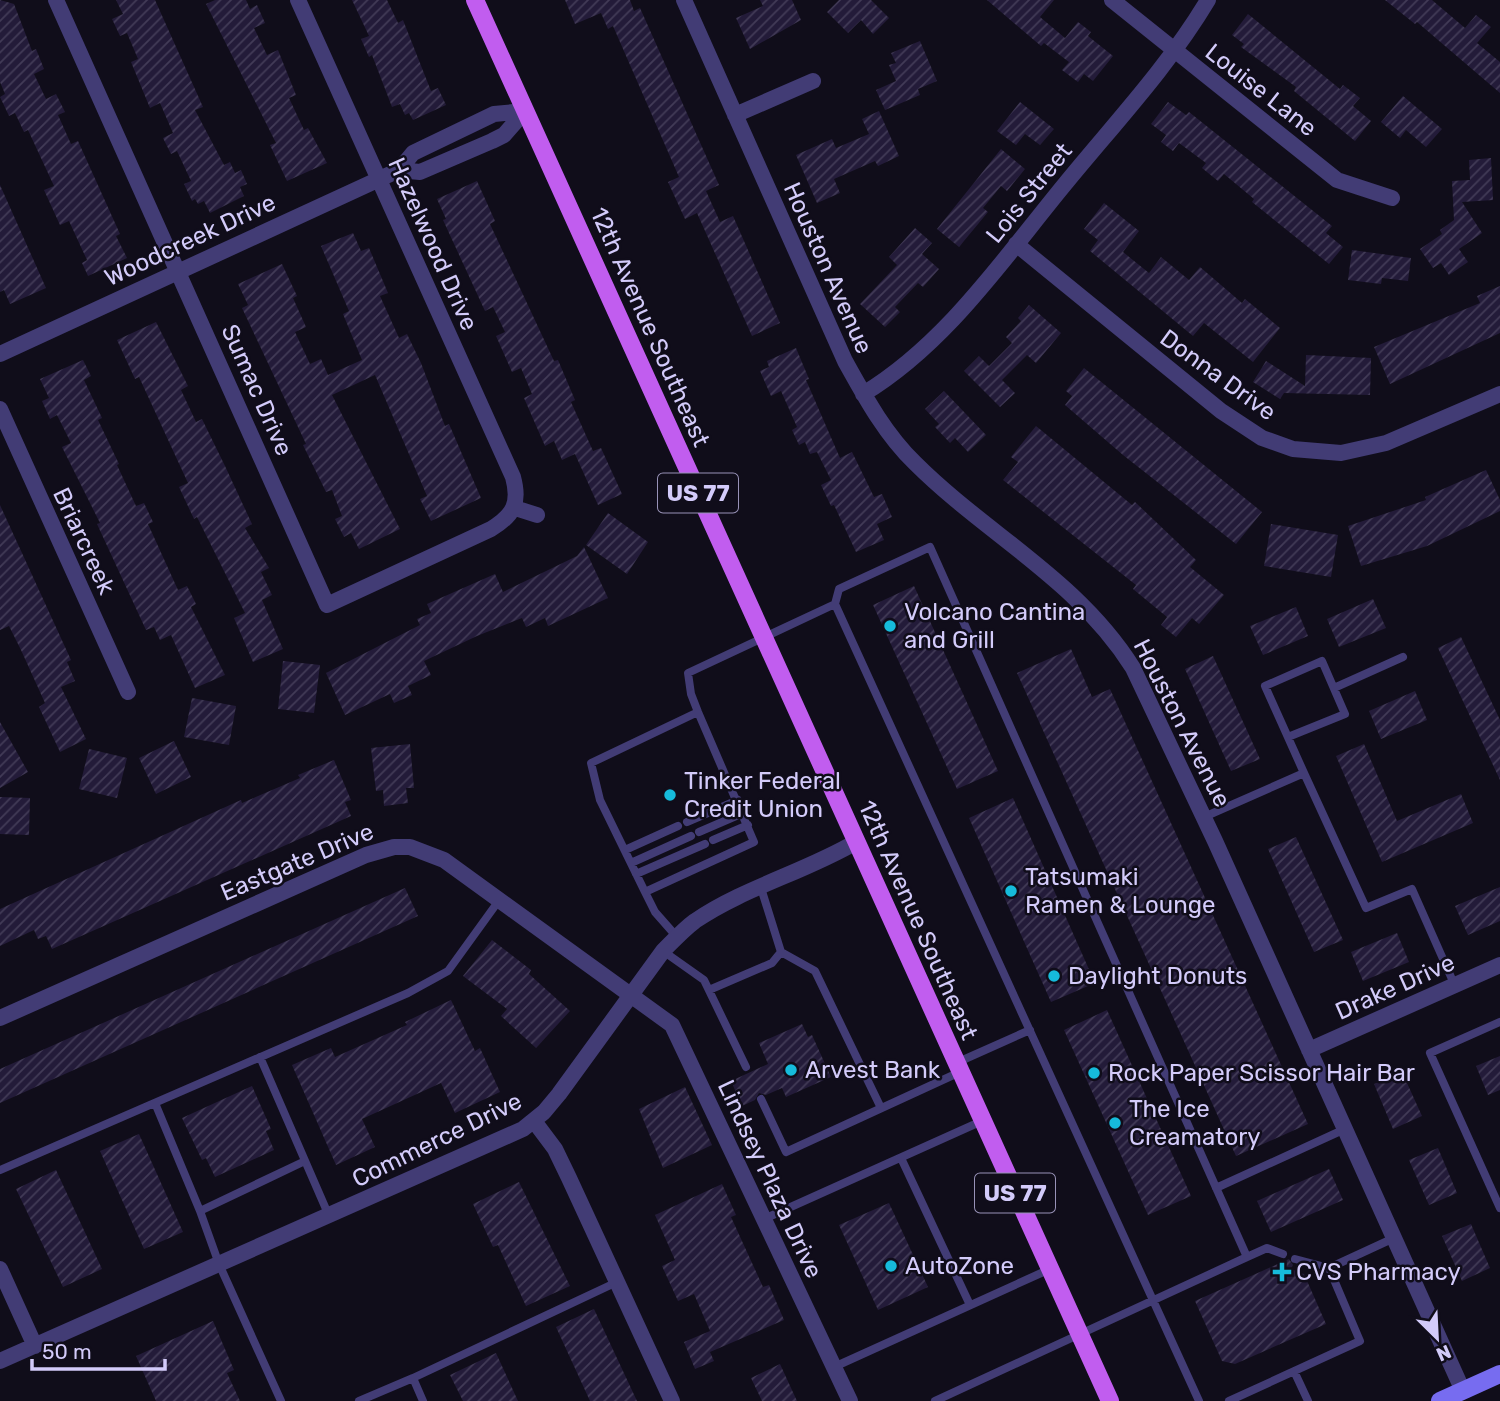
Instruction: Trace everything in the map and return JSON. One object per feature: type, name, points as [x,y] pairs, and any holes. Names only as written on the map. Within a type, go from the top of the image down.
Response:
[{"type":"main road","name":"12th Avenue Southeast","points":[[475,0],[1110,1401]]},
{"type":"main road","points":[[1440,1401],[1500,1374]]},
{"type":"street","name":"Sumac Drive","points":[[56,0],[327,605],[491,529],[505,521],[515,508]]},
{"type":"street","name":"Hazelwood Drive","points":[[298,0],[513,477],[517,498],[515,508]]},
{"type":"street","name":"Houston Avenue","points":[[684,0],[845,361],[878,418],[913,462],[1065,587],[1119,646],[1148,698],[1204,817],[1463,1391]]},
{"type":"street","name":"Louise Lane","points":[[1112,0],[1338,180],[1392,198]]},
{"type":"street","name":"Lois Street","points":[[863,394],[883,382],[969,302],[1175,51],[1208,0]]},
{"type":"street","points":[[735,116],[813,81]]},
{"type":"street","name":"Woodcreek Drive","points":[[0,354],[379,179],[400,170],[421,172],[505,135],[525,111]]},
{"type":"street","name":"Woodcreek Drive","points":[[400,170],[413,153],[494,114],[525,111]]},
{"type":"street","name":"Donna Drive","points":[[1016,244],[1221,411],[1247,429],[1284,446],[1326,453],[1365,449],[1408,435],[1500,394]]},
{"type":"street","name":"Briarcreek","points":[[0,409],[128,692]]},
{"type":"street","points":[[515,508],[537,515]]},
{"type":"street","name":"Commerce Drive","points":[[0,1362],[494,1143],[534,1121],[559,1094],[663,951],[695,921],[856,842]]},
{"type":"street","name":"Eastgate Drive","points":[[0,1018],[366,855],[394,847],[410,847],[435,856],[500,899],[630,994]]},
{"type":"street","name":"Drake Drive","points":[[1309,1050],[1500,965]]},
{"type":"street","name":"Lindsey Plaza Drive","points":[[630,994],[673,1025],[850,1401]]},
{"type":"street","points":[[534,1121],[555,1149],[671,1401]]},
{"type":"street","points":[[0,1269],[35,1346]]},
{"type":"lane","points":[[1199,1401],[835,604],[839,589],[930,547],[1247,1257]]},
{"type":"lane","points":[[645,892],[754,842],[698,712],[691,694],[688,673],[835,604]]},
{"type":"lane","points":[[1334,688],[1403,657]]},
{"type":"lane","points":[[1288,737],[1345,714],[1322,662],[1265,685],[1304,774],[1366,908],[1412,889],[1455,986]]},
{"type":"lane","points":[[677,937],[656,912],[636,874],[600,800],[591,763],[698,712]]},
{"type":"lane","points":[[1204,817],[1304,774]]},
{"type":"lane","points":[[687,822],[738,800]]},
{"type":"lane","points":[[631,863],[743,813]]},
{"type":"lane","points":[[636,874],[748,825]]},
{"type":"lane","points":[[625,850],[678,826]]},
{"type":"lane","points":[[761,888],[781,952],[815,971],[881,1108]]},
{"type":"lane","points":[[0,1170],[408,993],[448,971],[500,899]]},
{"type":"lane","points":[[663,951],[704,979],[746,1067]]},
{"type":"lane","points":[[709,990],[772,963],[781,952]]},
{"type":"lane","points":[[1500,1022],[1430,1053],[1500,1208]]},
{"type":"lane","points":[[761,1099],[786,1152],[881,1108],[1030,1030]]},
{"type":"lane","points":[[260,1057],[329,1216]]},
{"type":"lane","points":[[155,1103],[219,1264],[281,1401]]},
{"type":"lane","points":[[764,1219],[982,1121]]},
{"type":"lane","points":[[1216,1188],[1345,1129]]},
{"type":"lane","points":[[901,1158],[970,1305]]},
{"type":"lane","points":[[200,1211],[305,1161]]},
{"type":"lane","points":[[1295,1259],[1329,1268],[1394,1238]]},
{"type":"lane","points":[[935,1401],[1267,1248],[1283,1254]]},
{"type":"lane","points":[[1229,1401],[1360,1341],[1329,1268]]},
{"type":"lane","points":[[834,1367],[1050,1269]]},
{"type":"lane","points":[[358,1401],[617,1282]]},
{"type":"lane","points":[[1294,1371],[1308,1401]]},
{"type":"lane","points":[[413,1378],[423,1401]]},
{"type":"building","points":[[0,0],[14,4],[32,51],[36,49],[44,69],[34,74],[46,99],[56,94],[65,112],[58,115],[71,144],[78,141],[120,234],[116,236],[127,258],[88,276],[82,263],[87,260],[69,221],[60,225],[44,190],[54,186],[28,130],[24,132],[15,113],[9,116],[0,97],[5,94],[0,82]]},
{"type":"building","points":[[116,0],[155,0],[203,107],[195,110],[224,165],[230,162],[235,173],[241,170],[247,184],[240,187],[244,196],[210,213],[204,201],[198,204],[195,199],[192,201],[184,184],[191,181],[177,151],[171,154],[163,138],[173,133],[160,103],[150,108],[131,62],[138,59],[127,33],[120,36],[112,19],[123,14]]},
{"type":"building","points":[[215,0],[246,0],[250,9],[257,5],[265,23],[254,28],[267,55],[278,50],[296,95],[289,98],[304,130],[308,128],[327,163],[287,181],[270,145],[276,143],[206,4]]},
{"type":"building","points":[[352,0],[387,0],[398,23],[403,20],[431,91],[438,88],[446,105],[413,120],[409,113],[405,115],[400,104],[392,107],[372,55],[369,57],[361,39],[369,36]]},
{"type":"building","points":[[565,0],[630,0],[634,11],[640,8],[719,185],[706,191],[720,222],[733,216],[780,323],[752,336],[697,213],[685,219],[668,182],[679,177],[613,26],[608,29],[601,13],[575,24]]},
{"type":"building","points":[[760,0],[792,0],[801,20],[750,49],[736,18],[763,6]]},
{"type":"building","points":[[839,0],[871,0],[889,18],[873,34],[861,20],[848,33],[827,12]]},
{"type":"building","points":[[987,0],[1054,0],[1040,17],[1065,38],[1078,22],[1091,32],[1088,36],[1113,56],[1093,81],[1084,74],[1078,82],[1062,70],[1069,62],[1044,43],[1041,46]]},
{"type":"building","points":[[1385,0],[1432,0],[1465,28],[1476,15],[1491,27],[1477,43],[1500,62],[1500,93],[1417,22],[1415,24]]},
{"type":"building","points":[[1248,14],[1340,89],[1343,85],[1360,98],[1353,106],[1371,121],[1355,141],[1294,91],[1296,87],[1241,47],[1244,44],[1232,35]]},
{"type":"building","points":[[920,41],[937,81],[918,89],[920,95],[885,110],[876,90],[896,81],[889,65],[896,63],[891,53]]},
{"type":"building","points":[[1403,96],[1442,129],[1426,147],[1406,130],[1400,138],[1381,122]]},
{"type":"building","points":[[1020,102],[1054,129],[1040,145],[1025,134],[1016,145],[997,131]]},
{"type":"building","points":[[1168,102],[1186,115],[1189,112],[1332,226],[1326,233],[1343,247],[1329,264],[1252,202],[1254,199],[1224,174],[1218,181],[1202,168],[1206,163],[1179,143],[1173,151],[1161,142],[1166,135],[1151,124]]},
{"type":"building","points":[[879,111],[899,156],[878,166],[875,161],[834,179],[840,193],[817,203],[796,155],[832,139],[836,148],[869,134],[862,119]]},
{"type":"building","points":[[1001,149],[1025,169],[1007,191],[1001,186],[983,208],[988,212],[959,247],[937,229]]},
{"type":"building","points":[[1491,158],[1493,200],[1462,202],[1482,233],[1459,249],[1468,262],[1449,275],[1441,263],[1433,268],[1420,249],[1442,234],[1440,230],[1454,220],[1452,181],[1470,180],[1469,160]]},
{"type":"building","points":[[477,181],[495,221],[490,224],[554,361],[558,360],[575,400],[571,402],[593,451],[601,448],[622,494],[598,505],[575,454],[562,460],[554,441],[545,446],[524,398],[532,394],[521,368],[512,372],[496,336],[505,332],[493,307],[485,311],[443,220],[446,219],[437,199]]},
{"type":"building","points":[[0,185],[46,288],[10,304],[4,290],[0,292]]},
{"type":"building","points":[[1104,203],[1139,231],[1123,252],[1149,273],[1161,257],[1189,280],[1200,267],[1242,303],[1245,299],[1280,328],[1253,362],[1204,323],[1193,336],[1090,251],[1098,240],[1084,229]]},
{"type":"building","points":[[915,228],[932,243],[922,254],[939,269],[923,287],[918,283],[895,307],[900,312],[885,327],[860,304],[897,265],[889,257]]},
{"type":"building","points":[[353,233],[361,251],[369,248],[388,293],[380,296],[399,338],[407,334],[445,426],[449,424],[481,498],[431,521],[420,499],[427,496],[375,375],[332,395],[400,529],[359,549],[351,533],[344,537],[335,519],[342,516],[332,490],[326,492],[303,445],[306,444],[242,308],[248,305],[238,284],[282,264],[297,296],[293,298],[306,327],[295,332],[310,364],[321,359],[328,375],[362,360],[343,314],[349,311],[321,246]]},
{"type":"building","points":[[1352,250],[1411,258],[1408,281],[1382,278],[1381,284],[1348,280]]},
{"type":"building","points":[[1500,286],[1500,333],[1390,384],[1374,347],[1480,303],[1477,296]]},
{"type":"building","points":[[1029,305],[1061,333],[1036,363],[1027,355],[1002,380],[1015,393],[1000,407],[964,371],[979,356],[989,366],[1012,343],[1006,337],[1021,321],[1018,318]]},
{"type":"building","points":[[156,322],[188,386],[181,390],[196,422],[202,419],[252,524],[245,528],[269,568],[261,572],[272,595],[262,600],[283,649],[253,662],[234,618],[245,613],[197,517],[194,519],[179,487],[188,483],[139,377],[135,379],[117,340]]},
{"type":"building","points":[[796,348],[809,379],[806,380],[840,458],[852,452],[874,497],[882,494],[892,517],[877,524],[884,540],[856,552],[834,505],[831,506],[821,485],[831,480],[817,452],[810,454],[805,442],[799,445],[792,430],[797,427],[781,391],[771,396],[760,371],[769,367],[767,361]]},
{"type":"building","points":[[1306,355],[1371,358],[1370,395],[1284,393],[1280,399],[1253,382],[1266,361],[1305,386]]},
{"type":"building","points":[[83,360],[91,376],[84,380],[102,418],[98,420],[119,464],[117,465],[136,506],[144,503],[153,522],[148,524],[178,590],[187,586],[196,604],[191,607],[225,675],[195,688],[171,635],[160,640],[154,627],[146,630],[97,524],[100,523],[62,447],[71,443],[57,415],[50,419],[42,401],[49,398],[40,379]]},
{"type":"building","points":[[1084,368],[1262,512],[1236,544],[1123,455],[1065,405],[1072,396],[1066,391]]},
{"type":"building","points":[[944,391],[986,435],[968,452],[955,438],[950,443],[935,427],[939,424],[925,409]]},
{"type":"building","points":[[1036,426],[1132,505],[1135,502],[1196,560],[1190,567],[1224,595],[1199,624],[1192,618],[1176,637],[1161,625],[1167,617],[1133,589],[1136,585],[1003,480],[1018,462],[1011,457]]},
{"type":"building","points":[[1486,470],[1500,500],[1500,511],[1427,546],[1361,566],[1348,526],[1426,500],[1425,497]]},
{"type":"building","points":[[0,505],[71,660],[67,662],[75,681],[61,687],[86,739],[60,752],[39,707],[45,703],[21,650],[9,626],[0,630]]},
{"type":"building","points":[[608,513],[648,542],[627,574],[586,545]]},
{"type":"building","points":[[1271,524],[1338,535],[1331,577],[1264,566]]},
{"type":"building","points":[[584,547],[608,598],[548,626],[545,618],[526,627],[522,618],[477,636],[424,661],[431,675],[408,686],[412,695],[394,703],[390,694],[345,715],[326,673],[420,625],[417,619],[431,613],[427,604],[495,574],[503,592],[577,556]]},
{"type":"building","points":[[914,586],[998,771],[957,789],[873,605]]},
{"type":"building","points":[[1373,599],[1386,628],[1339,647],[1327,619]]},
{"type":"building","points":[[1296,607],[1308,636],[1263,655],[1250,626]]},
{"type":"building","points":[[1461,637],[1500,720],[1500,780],[1438,648]]},
{"type":"building","points":[[1071,649],[1092,697],[1110,689],[1308,1124],[1236,1156],[1017,673]]},
{"type":"building","points":[[1213,656],[1260,759],[1231,771],[1185,669]]},
{"type":"building","points":[[283,661],[320,665],[314,713],[278,709]]},
{"type":"building","points":[[1415,691],[1427,720],[1381,739],[1369,711]]},
{"type":"building","points":[[192,698],[236,706],[229,745],[184,737]]},
{"type":"building","points":[[0,722],[28,772],[0,788]]},
{"type":"building","points":[[174,741],[191,777],[156,794],[139,758]]},
{"type":"building","points":[[410,744],[414,788],[406,788],[408,803],[384,806],[383,790],[376,791],[371,748]]},
{"type":"building","points":[[1364,744],[1397,821],[1461,794],[1473,823],[1382,862],[1336,756]]},
{"type":"building","points":[[89,749],[127,758],[117,798],[79,789]]},
{"type":"building","points":[[334,760],[351,800],[345,802],[351,816],[52,949],[46,936],[38,939],[34,930],[0,946],[0,909],[241,800],[242,803],[300,778],[298,775]]},
{"type":"building","points":[[0,797],[30,798],[29,835],[0,834]]},
{"type":"building","points":[[1013,798],[1095,983],[1051,1002],[969,818]]},
{"type":"building","points":[[1296,837],[1343,940],[1314,952],[1268,849]]},
{"type":"building","points":[[1500,887],[1500,921],[1468,935],[1455,906]]},
{"type":"building","points":[[405,888],[418,916],[0,1103],[0,1069]]},
{"type":"building","points":[[1397,933],[1409,962],[1363,981],[1351,952]]},
{"type":"building","points":[[492,940],[531,970],[529,974],[570,1011],[536,1048],[501,1016],[507,1009],[463,976]]},
{"type":"building","points":[[451,1000],[475,1051],[480,1048],[500,1092],[455,1113],[441,1083],[362,1119],[375,1147],[336,1165],[292,1065],[331,1048],[335,1057],[407,1025],[405,1022]]},
{"type":"building","points":[[1107,1010],[1191,1196],[1148,1215],[1064,1030]]},
{"type":"building","name":"Arvest Bank","points":[[802,1024],[808,1037],[812,1035],[831,1077],[786,1097],[782,1088],[766,1095],[759,1093],[755,1100],[742,1106],[731,1081],[768,1064],[759,1043]]},
{"type":"building","points":[[1500,1056],[1500,1090],[1488,1095],[1476,1066]]},
{"type":"building","points":[[1402,1072],[1422,1116],[1393,1129],[1374,1084]]},
{"type":"building","points":[[252,1086],[271,1129],[266,1131],[274,1150],[215,1177],[206,1158],[202,1160],[182,1118]]},
{"type":"building","points":[[685,1087],[712,1145],[663,1168],[639,1109]]},
{"type":"building","points":[[139,1134],[183,1232],[144,1249],[100,1151]]},
{"type":"building","points":[[1438,1148],[1457,1193],[1429,1205],[1409,1160]]},
{"type":"building","points":[[1329,1169],[1343,1200],[1271,1232],[1257,1201]]},
{"type":"building","points":[[56,1170],[102,1269],[63,1287],[16,1189]]},
{"type":"building","points":[[519,1182],[570,1286],[526,1306],[498,1245],[493,1247],[473,1204]]},
{"type":"building","points":[[722,1184],[736,1215],[731,1217],[763,1287],[769,1285],[784,1320],[710,1352],[714,1361],[695,1369],[684,1342],[710,1331],[694,1294],[678,1301],[662,1266],[675,1260],[655,1215]]},
{"type":"building","points":[[889,1203],[928,1287],[878,1310],[839,1225]]},
{"type":"building","points":[[1471,1224],[1490,1268],[1462,1281],[1442,1236]]},
{"type":"building","name":"CVS Pharmacy","points":[[1289,1259],[1293,1265],[1291,1269],[1304,1274],[1326,1324],[1235,1364],[1222,1361],[1195,1301]]},
{"type":"building","points":[[594,1309],[637,1401],[590,1401],[556,1327]]},
{"type":"building","points":[[213,1321],[234,1370],[227,1373],[240,1401],[156,1401],[136,1356]]},
{"type":"building","points":[[496,1353],[518,1401],[463,1401],[450,1375]]},
{"type":"building","points":[[780,1364],[797,1401],[762,1401],[751,1378]]},
{"type":"place","name":"Volcano Cantina and Grill","points":[[890,626]]},
{"type":"place","name":"Tinker Federal Credit Union","points":[[670,795]]},
{"type":"place","name":"Tatsumaki Ramen & Lounge","points":[[1011,891]]},
{"type":"place","name":"Daylight Donuts","points":[[1054,976]]},
{"type":"place","name":"Arvest Bank","points":[[791,1070]]},
{"type":"place","name":"Rock Paper Scissor Hair Bar","points":[[1094,1073]]},
{"type":"place","name":"The Ice Creamatory","points":[[1115,1123]]},
{"type":"place","name":"AutoZone","points":[[891,1266]]},
{"type":"place","name":"CVS Pharmacy","points":[[1282,1272]]}]
